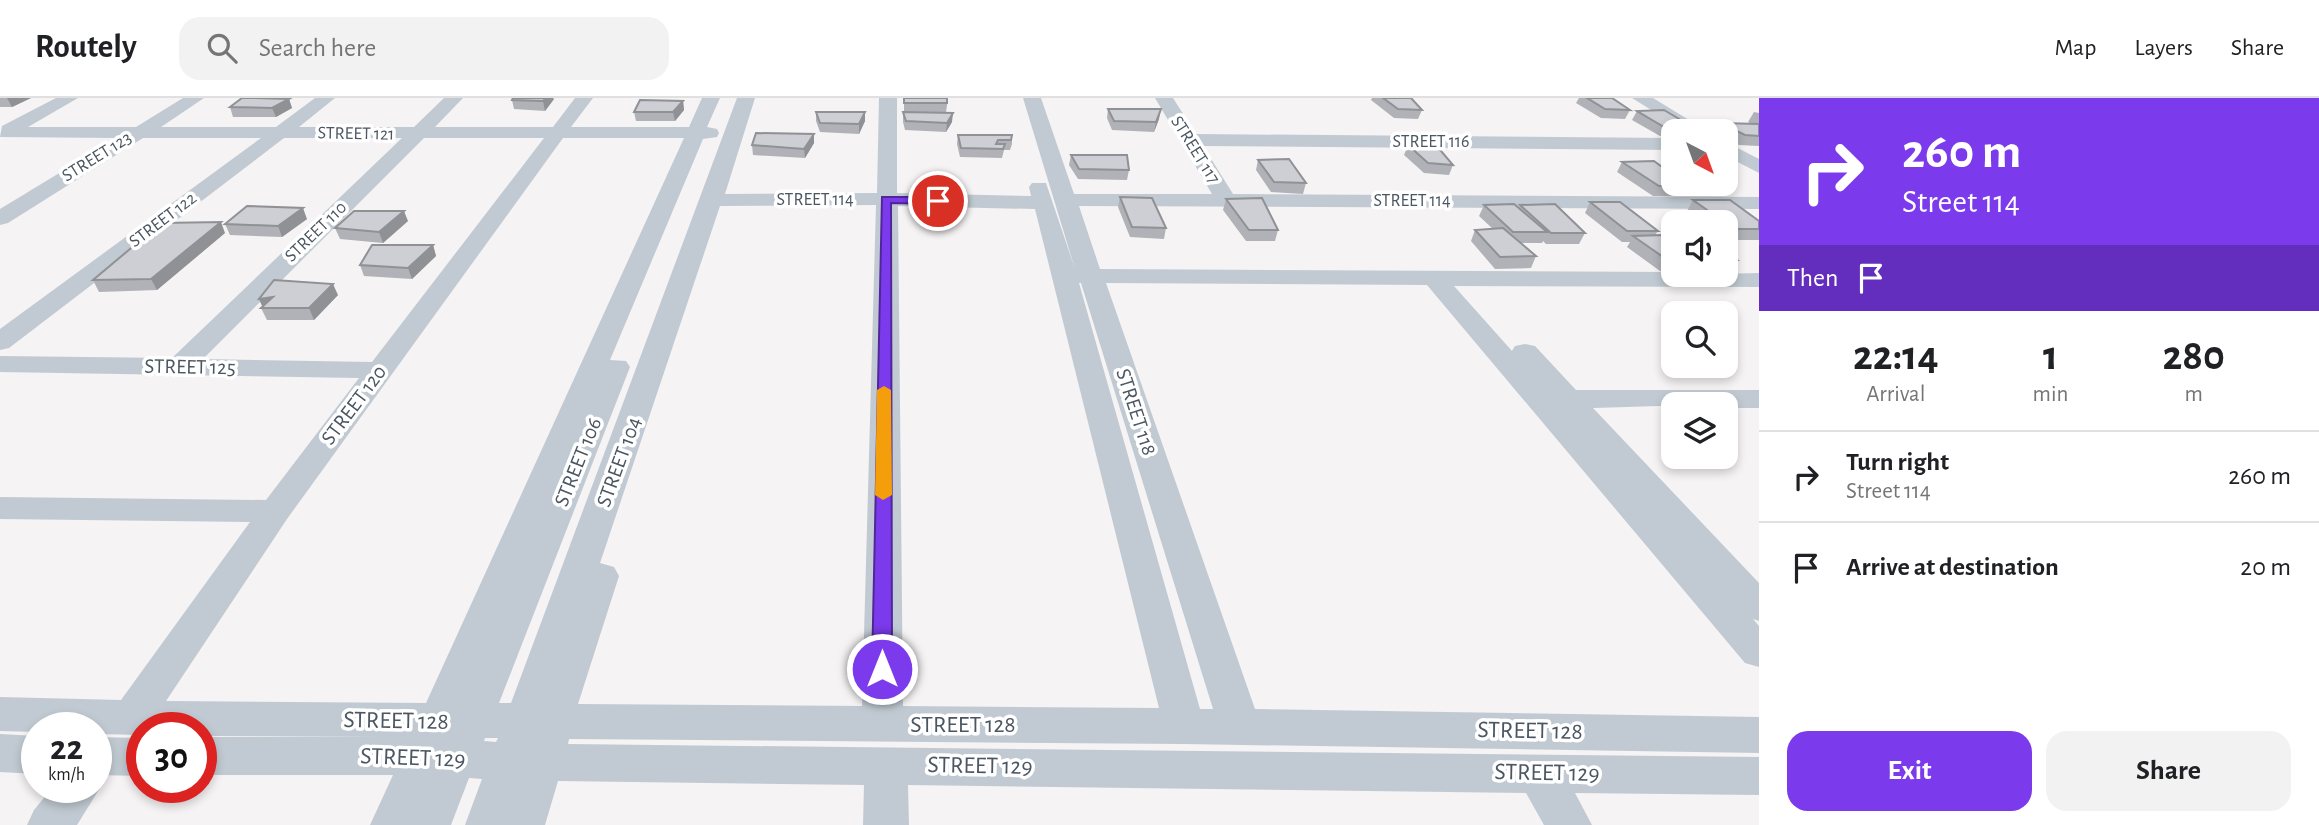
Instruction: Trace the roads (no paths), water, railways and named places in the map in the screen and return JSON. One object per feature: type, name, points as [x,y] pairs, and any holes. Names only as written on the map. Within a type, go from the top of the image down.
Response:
[{"type":"street","points":[[1,128],[49,98]]},
{"type":"street","points":[[1,128],[21,123],[69,98]]},
{"type":"street","name":"STREET 123","points":[[0,218],[195,98]]},
{"type":"street","name":"STREET 122","points":[[0,342],[326,98]]},
{"type":"street","name":"STREET 110","points":[[179,367],[454,98]]},
{"type":"street","name":"STREET 120","points":[[112,749],[275,510],[584,98]]},
{"type":"street","points":[[703,133],[711,98]]},
{"type":"street","name":"STREET 106","points":[[428,825],[447,739],[703,133],[724,98]]},
{"type":"street","name":"STREET 104","points":[[626,470],[663,308],[719,200],[746,98]]},
{"type":"street","points":[[488,825],[532,743],[719,200],[760,98]]},
{"type":"street","points":[[886,825],[885,199],[888,98]]},
{"type":"street","points":[[1015,98],[1054,202]]},
{"type":"street","name":"STREET 118","points":[[1032,98],[1054,202],[1240,727]]},
{"type":"street","name":"STREET 117","points":[[1164,98],[1227,201]]},
{"type":"street","points":[[1641,98],[1677,119]]},
{"type":"street","name":"STREET 121","points":[[1,128],[415,135],[703,133]]},
{"type":"street","name":"STREET 116","points":[[1188,140],[1661,144]]},
{"type":"street","points":[[1738,155],[1759,167]]},
{"type":"street","name":"STREET 114","points":[[719,200],[1759,203]]},
{"type":"street","points":[[1184,726],[1081,283],[1759,280]]},
{"type":"street","points":[[1451,283],[1759,292]]},
{"type":"street","points":[[1451,283],[1569,398],[1759,607]]},
{"type":"street","points":[[1451,283],[1759,652]]},
{"type":"street","name":"STREET 125","points":[[0,364],[380,370]]},
{"type":"street","points":[[1569,398],[1759,400]]},
{"type":"street","points":[[0,508],[275,510]]},
{"type":"street","name":"STREET 128","points":[[0,714],[21,722]]},
{"type":"street","name":"STREET 128","points":[[884,745],[1184,726],[1759,735]]},
{"type":"street","points":[[393,825],[447,739]]},
{"type":"street","name":"STREET 128","points":[[112,756],[447,739]]},
{"type":"street","name":"STREET 129","points":[[217,755],[447,739],[532,743],[884,745],[1538,772],[1759,776]]},
{"type":"street","points":[[522,825],[532,743]]},
{"type":"street","points":[[0,753],[21,754]]},
{"type":"street","points":[[1538,772],[1569,825]]},
{"type":"street","name":"STREET 120","points":[[50,825],[68,803]]}]
